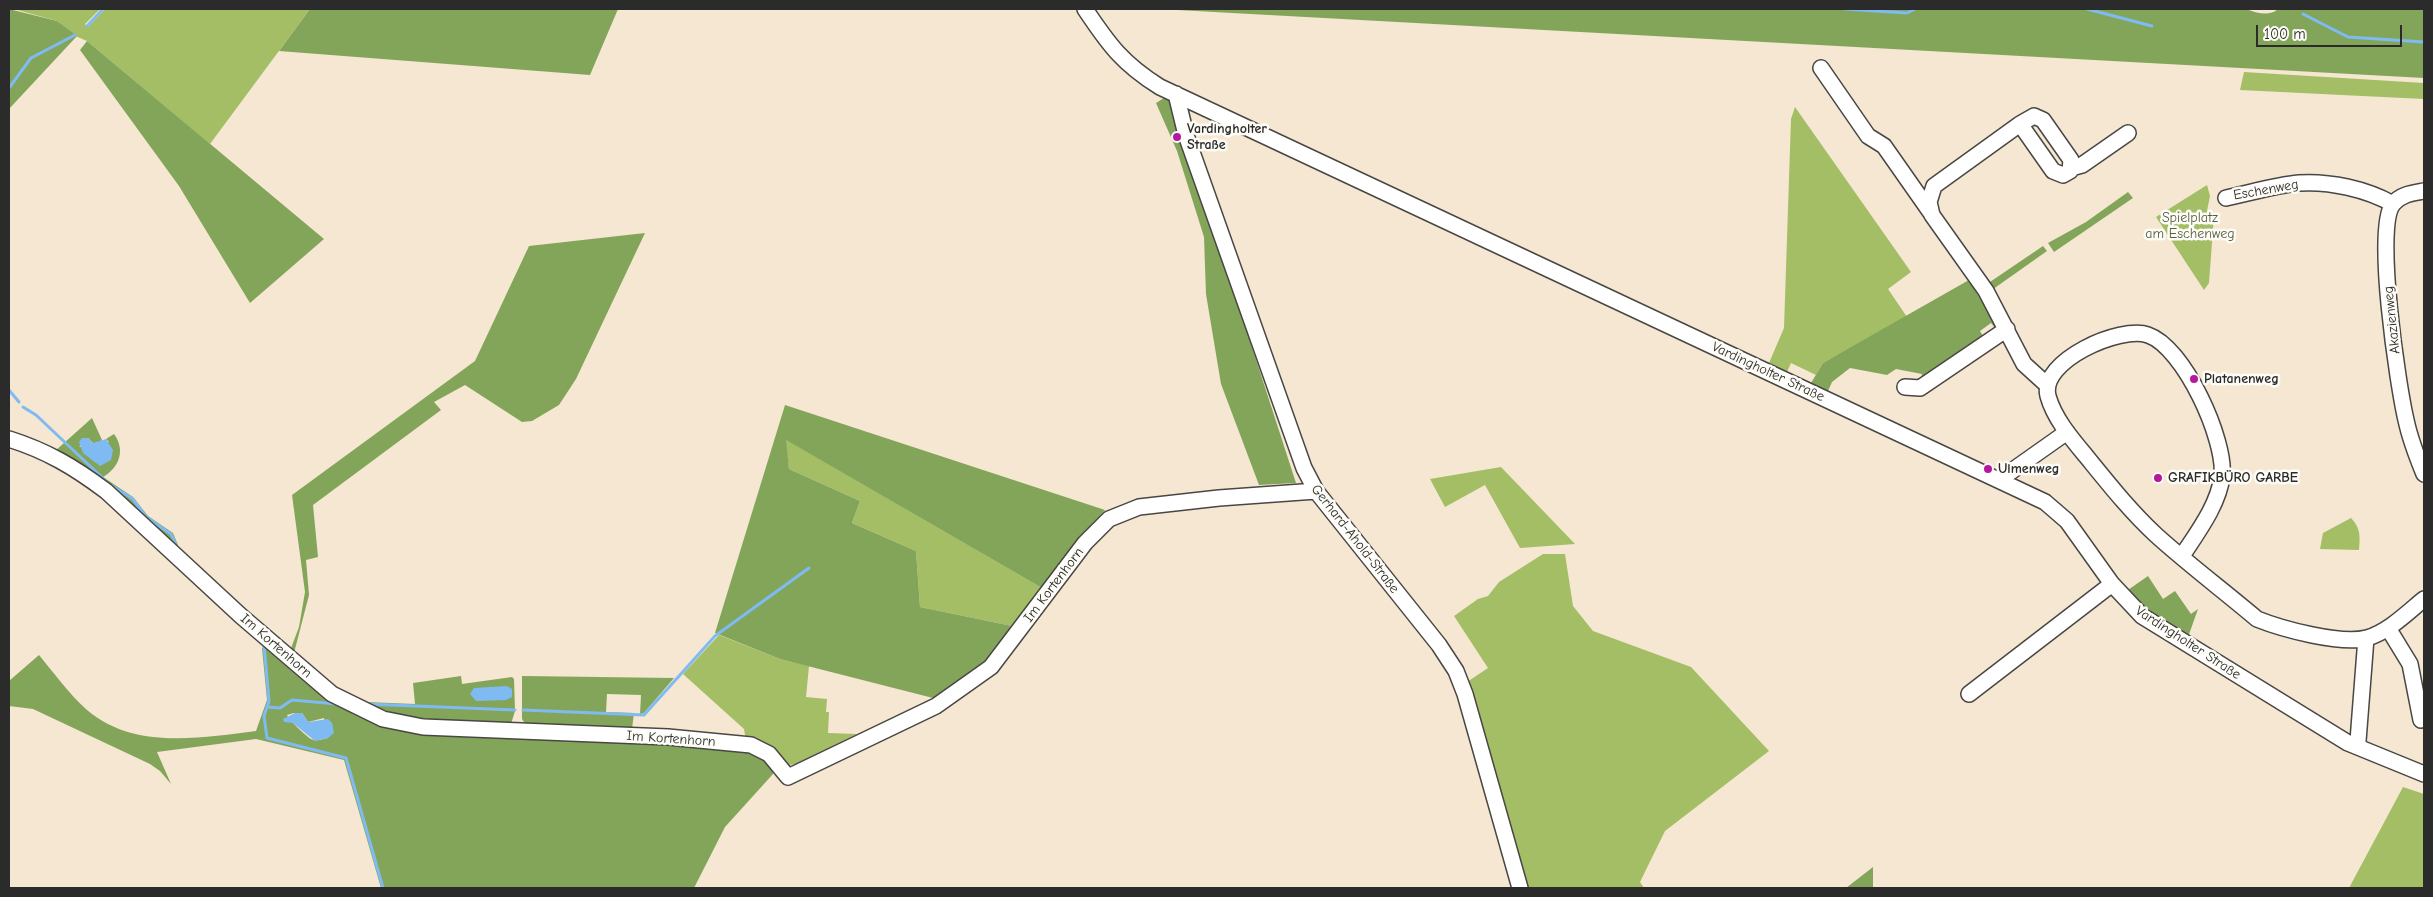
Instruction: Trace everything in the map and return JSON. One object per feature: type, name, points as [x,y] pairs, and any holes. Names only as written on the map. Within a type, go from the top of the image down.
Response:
[{"type":"street","name":"Vardingholter Straße","points":[[1085,9],[1105,38],[1129,67],[1176,94],[2045,502],[2058,511],[2067,521],[2112,584],[2142,616],[2348,742],[2424,774]]},
{"type":"street","points":[[1821,68],[1868,136],[1884,146],[1982,285],[2024,364],[2046,384],[2051,406],[2068,432],[2133,512],[2182,556],[2257,619],[2275,626],[2335,638],[2366,638],[2388,628],[2424,599]]},
{"type":"street","name":"Gerhard-Ahold-Straße","points":[[1176,94],[1183,127],[1304,468],[1316,492],[1439,645],[1456,671],[1465,694],[1520,888]]},
{"type":"street","points":[[1932,215],[1929,202],[1934,186],[2020,124],[2034,116],[2043,120],[2071,160],[2071,168],[2067,174],[2056,174],[2020,124]]},
{"type":"street","points":[[2071,168],[2082,165],[2128,133]]},
{"type":"street","name":"Eschenweg","points":[[2226,198],[2299,183],[2342,187],[2373,193],[2393,204]]},
{"type":"street","points":[[2393,204],[2408,194],[2424,191]]},
{"type":"street","name":"Akazienweg","points":[[2393,204],[2386,223],[2388,299],[2406,421],[2424,471]]},
{"type":"street","points":[[1905,387],[1920,388],[2007,329]]},
{"type":"street","points":[[2046,384],[2054,372],[2076,354],[2126,333],[2137,332],[2155,338],[2178,362],[2198,392],[2217,435],[2222,456],[2222,477],[2216,497],[2198,532],[2182,556]]},
{"type":"street","points":[[1999,480],[2068,432]]},
{"type":"street","name":"Im Kortenhorn","points":[[9,439],[40,449],[83,474],[106,492],[240,616],[332,694],[384,719],[423,727],[668,737],[751,745],[769,754],[788,777],[936,706],[991,667],[1085,543],[1110,519],[1139,508],[1219,498],[1316,492]]},
{"type":"street","points":[[1969,694],[2112,584]]},
{"type":"street","points":[[2388,628],[2410,664],[2421,720]]},
{"type":"street","points":[[2358,741],[2366,638]]},
{"type":"green space","points":[[9,9],[57,21],[77,36],[9,109]]},
{"type":"green space","points":[[14,9],[100,9],[85,24],[88,27],[105,9],[310,9],[210,144],[87,41],[73,35],[57,21]]},
{"type":"green space","points":[[310,9],[618,9],[590,75],[279,51]]},
{"type":"green space","points":[[1159,9],[2246,9],[2267,14],[2278,9],[2424,9],[2424,78]]},
{"type":"green space","points":[[87,41],[324,239],[250,303],[179,186],[80,50]]},
{"type":"green space","points":[[2244,72],[2424,83],[2424,99],[2240,90]]},
{"type":"green space","points":[[1164,98],[1173,103],[1296,483],[1259,485],[1221,384],[1206,294],[1204,237],[1177,151],[1156,103]]},
{"type":"green space","points":[[1795,107],[1911,272],[1888,289],[1907,317],[1823,363],[1816,375],[1791,363],[1787,372],[1769,363],[1784,328],[1791,119]]},
{"type":"green space","name":"Spielplatz am Eschenweg","points":[[2207,185],[2210,196],[2207,211],[2214,215],[2209,283],[2204,290],[2156,217]]},
{"type":"green space","points":[[2128,192],[2133,198],[2054,252],[2048,243],[2086,222]]},
{"type":"green space","points":[[645,233],[576,379],[559,405],[532,421],[522,422],[465,385],[434,402],[441,410],[313,505],[318,557],[306,560],[309,595],[294,653],[290,651],[299,627],[305,592],[292,495],[475,361],[529,246]]},
{"type":"green space","points":[[2043,246],[2047,251],[1989,292],[1984,286]]},
{"type":"green space","points":[[1969,280],[1997,327],[1995,328],[1991,323],[1980,331],[1985,339],[1921,381],[1922,374],[1896,369],[1887,375],[1850,368],[1832,382],[1828,391],[1811,383],[1823,363]]},
{"type":"green space","points":[[785,405],[1105,510],[1086,531],[1042,588],[786,440],[789,469],[860,501],[852,523],[916,551],[920,607],[1012,626],[985,661],[933,698],[780,659],[715,633]]},
{"type":"green space","points":[[92,418],[102,440],[98,443],[93,443],[88,438],[79,447],[109,442],[106,439],[114,434],[120,446],[119,458],[113,469],[103,477],[133,497],[148,516],[173,533],[178,545],[173,545],[55,451]]},
{"type":"green space","points":[[785,439],[1042,588],[1012,626],[920,607],[916,551],[852,523],[860,501],[789,469]]},
{"type":"green space","points":[[1501,467],[1575,544],[1520,548],[1485,485],[1445,507],[1430,479]]},
{"type":"green space","points":[[2351,518],[2358,529],[2360,537],[2359,550],[2320,549],[2323,533]]},
{"type":"green space","points":[[1543,554],[1565,554],[1573,606],[1593,631],[1691,667],[1769,751],[1665,831],[1640,882],[1644,888],[1528,888],[1467,682],[1488,668],[1454,616],[1478,599],[1488,596],[1499,582]]},
{"type":"green space","points":[[2148,576],[2163,599],[2175,591],[2191,614],[2198,609],[2187,640],[2144,613],[2125,592]]},
{"type":"green space","points":[[719,635],[780,659],[809,666],[806,697],[827,699],[826,712],[829,712],[828,733],[857,734],[796,764],[789,765],[746,740],[744,729],[683,674]]},
{"type":"green space","points":[[267,644],[366,717],[753,752],[764,757],[773,768],[773,774],[725,827],[694,888],[381,888],[344,760],[256,739],[157,752],[171,784],[160,771],[150,764],[33,709],[9,706],[9,681],[39,655],[80,704],[105,723],[125,731],[146,736],[190,738],[256,731],[267,700],[262,648]],"holes":[[[302,713],[308,722],[324,718],[328,738],[311,739],[287,715]]]},
{"type":"green space","points":[[461,676],[462,684],[512,677],[514,679],[515,711],[511,724],[419,719],[383,710],[366,702],[415,704],[413,683]]},
{"type":"green space","points":[[522,676],[674,678],[644,713],[640,714],[641,695],[607,694],[606,712],[634,713],[632,729],[526,725],[522,719]]},
{"type":"green space","points":[[2403,787],[2424,794],[2424,888],[2349,888]]},
{"type":"green space","points":[[1873,867],[1873,888],[1846,888]]},
{"type":"water","points":[[82,438],[88,438],[93,443],[106,439],[113,450],[111,460],[100,466],[83,453],[79,442]]},
{"type":"water","points":[[507,686],[512,689],[512,697],[506,700],[476,701],[470,694],[474,688]]},
{"type":"water","points":[[295,713],[302,713],[308,722],[328,719],[332,723],[334,733],[328,738],[315,741],[293,723],[284,722],[283,719]]},
{"type":"waterway","points":[[87,26],[103,9]]},
{"type":"waterway","points":[[1845,9],[1907,13],[1915,9]]},
{"type":"waterway","points":[[2087,9],[2152,26]]},
{"type":"waterway","points":[[2303,14],[2348,37],[2424,42]]},
{"type":"waterway","points":[[9,88],[31,58],[75,35]]},
{"type":"waterway","points":[[9,390],[19,402]]},
{"type":"waterway","points":[[23,407],[36,415],[109,484],[133,499],[146,517],[171,534],[176,545]]},
{"type":"waterway","points":[[523,710],[644,715],[715,636],[809,568]]},
{"type":"waterway","points":[[261,643],[264,645],[269,701],[264,716],[267,738],[346,758],[383,888]]},
{"type":"waterway","points":[[268,707],[280,708],[292,700],[337,704]]},
{"type":"waterway","points":[[366,704],[515,710]]},
{"type":"place","name":"Vardingholter Straße","points":[[1177,137]]},
{"type":"place","name":"Platanenweg","points":[[2194,379]]},
{"type":"place","name":"Ulmenweg","points":[[1988,469]]},
{"type":"place","name":"GRAFIKBÜRO GARBE","points":[[2158,478]]}]
